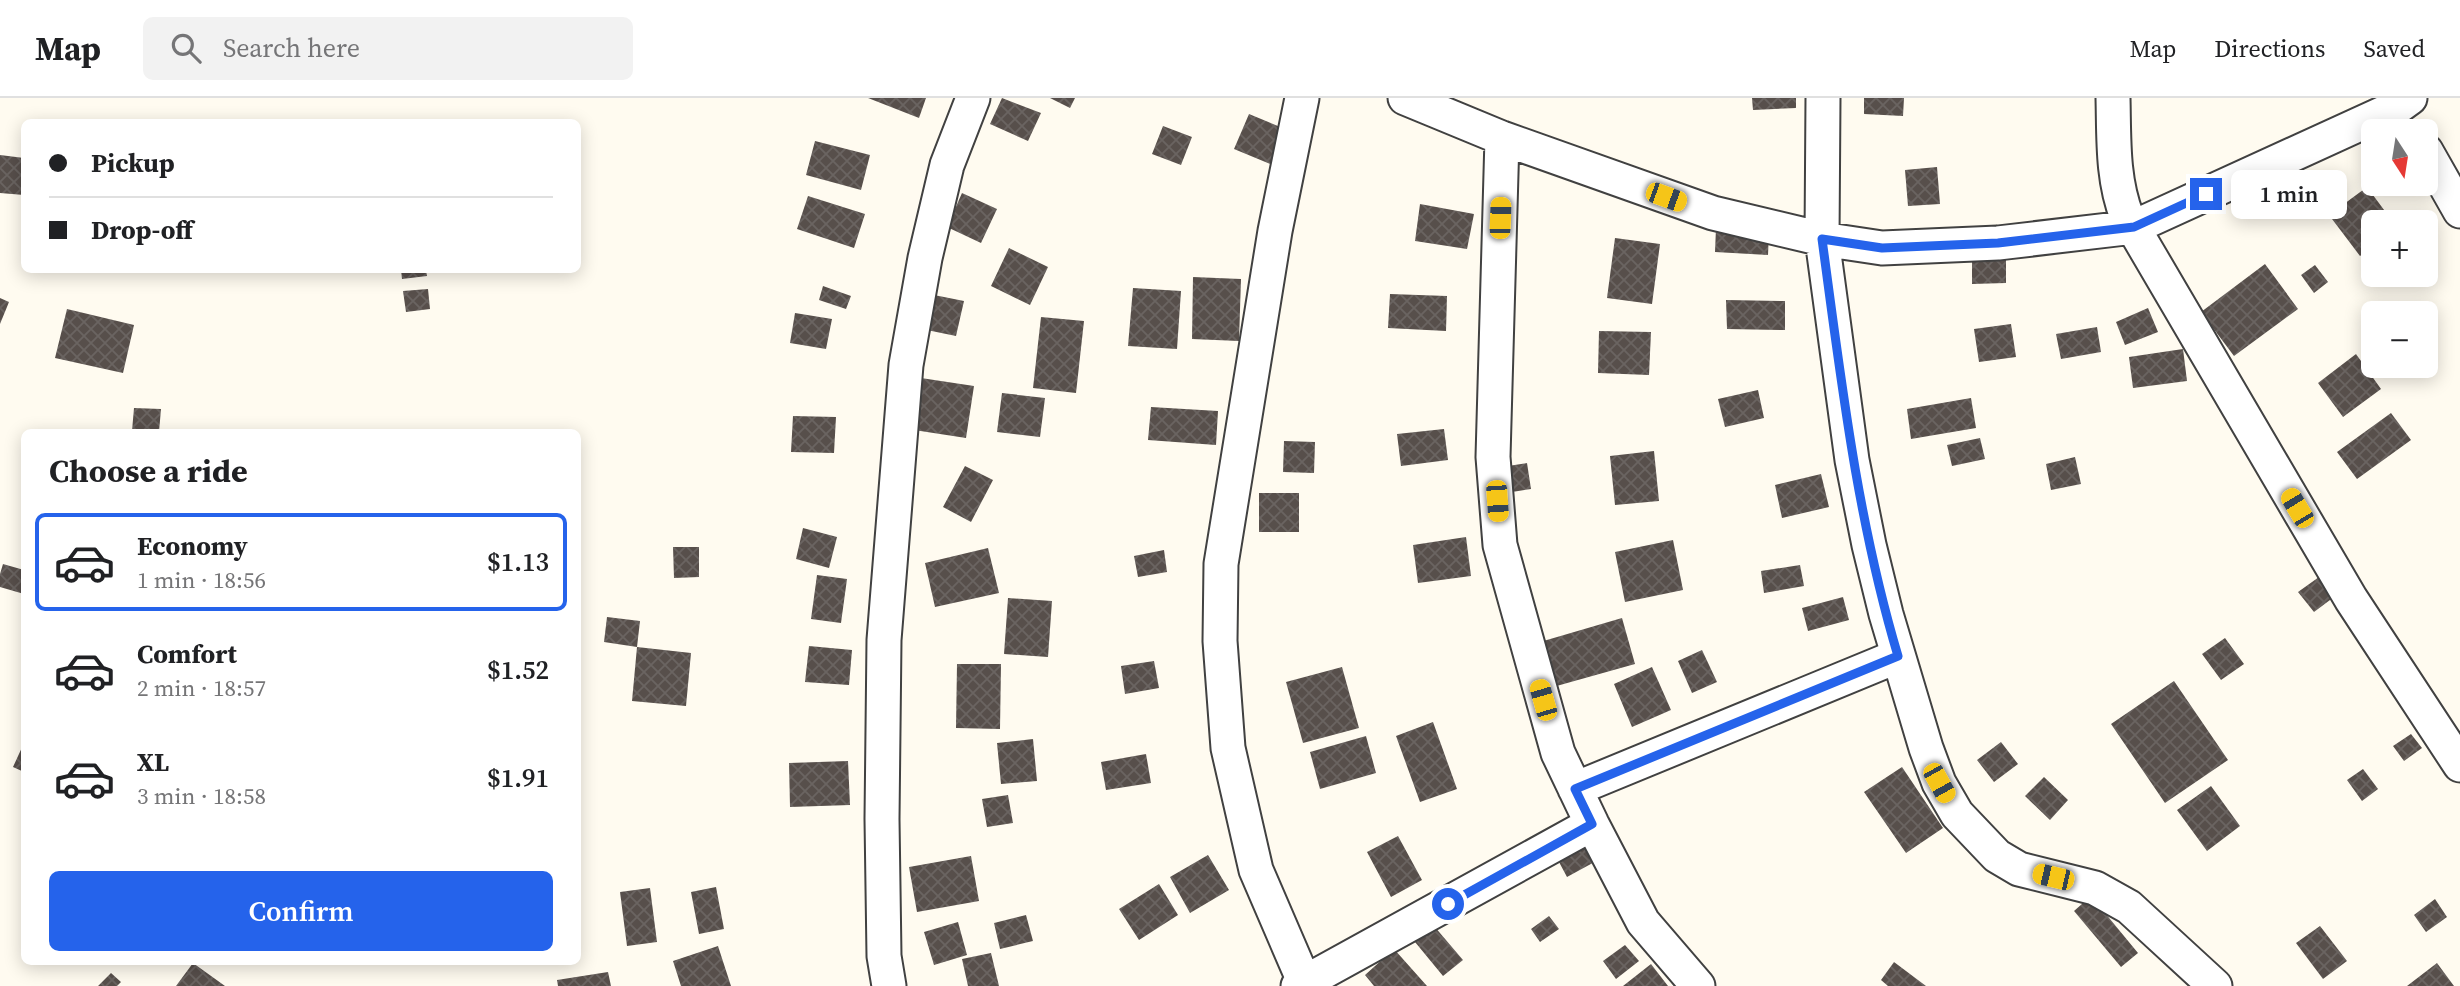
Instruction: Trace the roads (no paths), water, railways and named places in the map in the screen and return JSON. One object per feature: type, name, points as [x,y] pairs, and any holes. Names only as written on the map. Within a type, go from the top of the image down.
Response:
[{"type":"street","points":[[889,986],[884,956],[881,818],[884,640],[906,365],[925,258],[947,165],[973,98]]},
{"type":"street","points":[[1302,98],[1275,231],[1221,564],[1220,641],[1228,748],[1256,870],[1303,985],[1592,824]]},
{"type":"street","points":[[1405,98],[1502,138],[1713,214],[1822,239],[1882,248],[1998,243],[2134,227],[2405,108]]},
{"type":"street","points":[[1823,98],[1822,239],[1852,460],[1869,545],[1898,656],[1939,783],[1957,814],[1975,836],[1997,856],[2019,869],[2095,888],[2129,907],[2216,986]]},
{"type":"street","points":[[2113,98],[2116,178],[2120,201],[2127,217],[2351,599],[2450,726],[2460,765]]},
{"type":"street","points":[[1502,138],[1493,457],[1500,545],[1558,753],[1643,922],[1698,986]]},
{"type":"street","points":[[2438,172],[2460,211]]},
{"type":"street","points":[[1575,789],[1898,656]]}]
